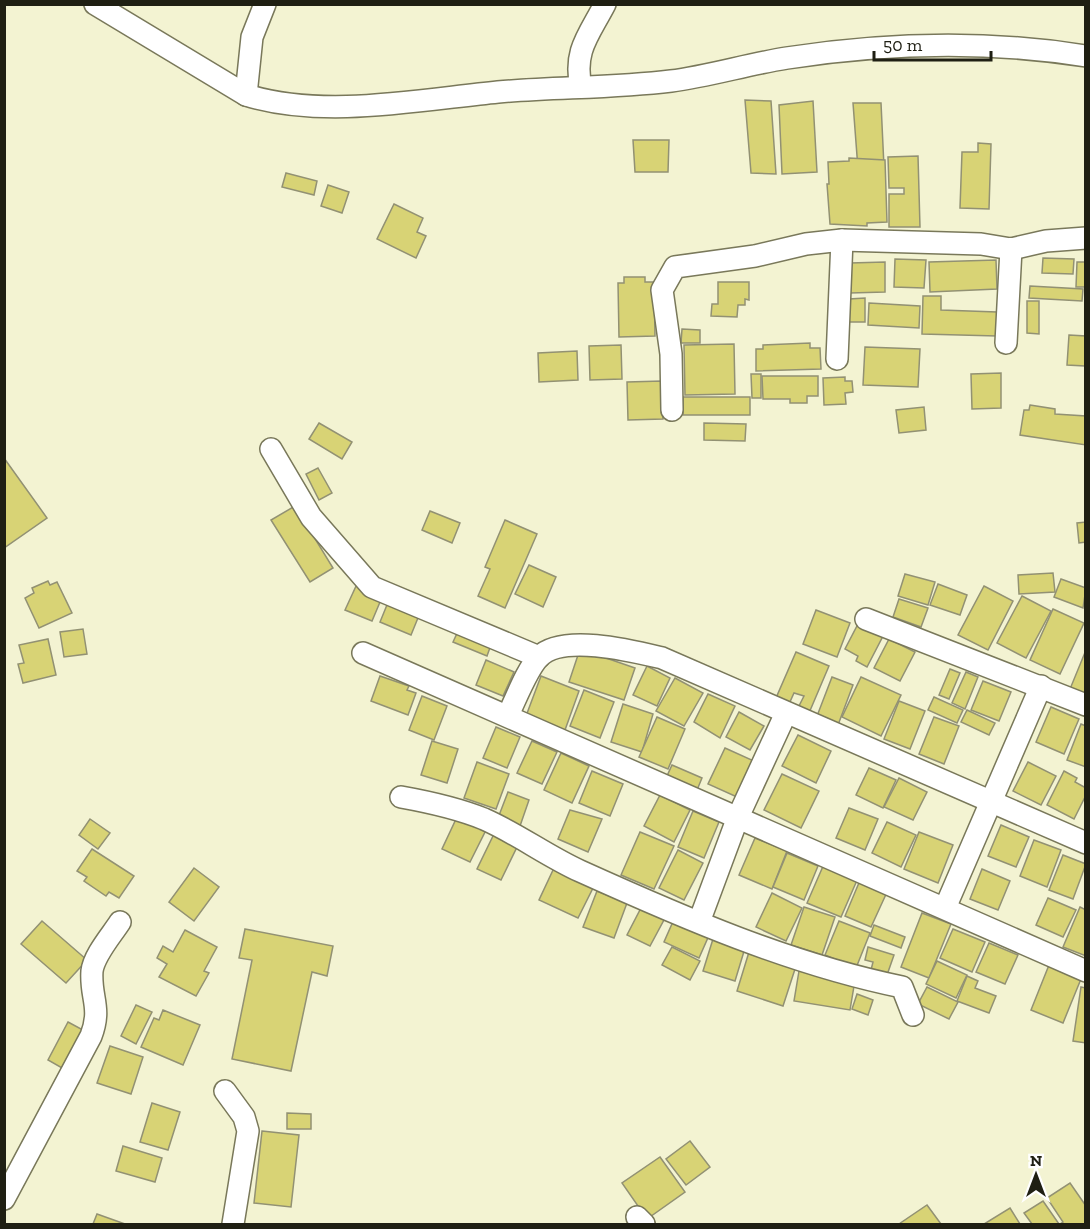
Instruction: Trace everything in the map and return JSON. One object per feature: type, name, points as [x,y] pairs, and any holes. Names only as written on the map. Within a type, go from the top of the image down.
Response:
[{"type":"street","points":[[95,4],[246,95],[270,103],[369,105],[667,81],[710,75],[788,58],[905,46],[947,44],[1086,56]]},
{"type":"street","points":[[246,95],[252,36],[265,4]]},
{"type":"street","points":[[581,87],[577,64],[583,46],[605,4]]},
{"type":"street","points":[[672,410],[671,354],[662,290],[675,267],[755,256],[806,244],[842,240],[981,244],[1011,249],[1046,241],[1086,238]]},
{"type":"street","points":[[837,359],[842,240]]},
{"type":"street","points":[[1006,344],[1011,249]]},
{"type":"street","points":[[271,449],[311,517],[372,587],[539,657]]},
{"type":"street","points":[[866,619],[1086,705]]},
{"type":"street","points":[[508,715],[539,657],[554,647],[613,647],[662,658],[1086,843]]},
{"type":"street","points":[[363,653],[1086,971]]},
{"type":"street","points":[[945,908],[1041,686]]},
{"type":"street","points":[[699,922],[738,817],[786,713]]},
{"type":"street","points":[[401,797],[442,804],[485,819],[577,870],[760,947],[824,968],[902,987],[913,1015]]},
{"type":"street","points":[[4,1199],[91,1036],[98,1019],[92,972],[120,922]]},
{"type":"street","points":[[225,1091],[244,1117],[248,1131],[233,1224]]},
{"type":"building","points":[[745,100],[771,101],[776,174],[751,173]]},
{"type":"building","points":[[813,101],[817,172],[782,174],[779,105]]},
{"type":"building","points":[[853,103],[881,103],[884,167],[858,169]]},
{"type":"building","points":[[633,140],[669,140],[668,172],[635,172]]},
{"type":"building","points":[[978,143],[991,144],[989,209],[960,208],[962,152],[978,152]]},
{"type":"building","points":[[918,156],[920,227],[889,227],[889,194],[904,194],[904,188],[889,188],[888,157]]},
{"type":"building","points":[[849,158],[885,160],[887,222],[867,223],[867,226],[830,224],[828,162],[849,161]]},
{"type":"building","points":[[286,173],[317,181],[314,195],[282,187]]},
{"type":"building","points":[[328,185],[349,192],[342,213],[321,206]]},
{"type":"building","points":[[394,204],[423,218],[417,232],[426,236],[416,258],[377,239]]},
{"type":"building","points":[[1043,258],[1074,259],[1073,274],[1042,273]]},
{"type":"building","points":[[895,259],[926,260],[924,288],[894,287]]},
{"type":"building","points":[[996,260],[997,289],[930,292],[929,262]]},
{"type":"building","points":[[885,262],[885,292],[850,293],[850,263]]},
{"type":"building","points":[[1077,262],[1086,262],[1086,287],[1076,287]]},
{"type":"building","points":[[624,277],[645,277],[645,282],[654,282],[655,336],[619,337],[618,283],[624,283]]},
{"type":"building","points":[[718,282],[749,282],[749,300],[745,299],[745,305],[738,305],[737,317],[711,316],[712,304],[718,304]]},
{"type":"building","points":[[1030,286],[1083,289],[1082,301],[1029,298]]},
{"type":"building","points":[[923,296],[941,296],[941,310],[997,312],[997,336],[922,334]]},
{"type":"building","points":[[865,298],[865,322],[849,322],[849,299]]},
{"type":"building","points":[[1027,301],[1039,301],[1039,334],[1027,333]]},
{"type":"building","points":[[869,303],[920,306],[919,328],[868,325]]},
{"type":"building","points":[[682,329],[700,330],[700,343],[681,343]]},
{"type":"building","points":[[1069,335],[1086,336],[1086,369],[1085,366],[1067,365]]},
{"type":"building","points":[[810,343],[810,348],[820,348],[821,369],[756,371],[756,349],[763,349],[763,345]]},
{"type":"building","points":[[734,344],[735,394],[685,395],[684,345]]},
{"type":"building","points":[[621,345],[622,379],[590,380],[589,346]]},
{"type":"building","points":[[865,347],[920,349],[918,387],[863,385]]},
{"type":"building","points":[[577,351],[578,380],[539,382],[538,353]]},
{"type":"building","points":[[1001,373],[1001,408],[972,409],[971,374]]},
{"type":"building","points":[[751,374],[761,374],[761,398],[752,398]]},
{"type":"building","points":[[762,376],[818,376],[818,396],[807,396],[807,403],[790,403],[790,399],[763,399]]},
{"type":"building","points":[[845,377],[845,381],[852,381],[853,392],[845,393],[846,404],[824,405],[823,378]]},
{"type":"building","points":[[662,381],[663,419],[628,420],[627,382]]},
{"type":"building","points":[[683,397],[750,397],[750,415],[683,415]]},
{"type":"building","points":[[1030,405],[1055,409],[1055,414],[1086,416],[1086,445],[1020,435],[1024,410],[1029,410]]},
{"type":"building","points":[[924,407],[926,430],[899,433],[896,410]]},
{"type":"building","points":[[319,423],[352,442],[342,459],[309,439]]},
{"type":"building","points":[[704,423],[746,424],[745,441],[704,440]]},
{"type":"building","points":[[4,458],[47,518],[4,548]]},
{"type":"building","points":[[318,468],[332,493],[319,500],[306,474]]},
{"type":"building","points":[[295,506],[333,568],[310,582],[271,520]]},
{"type":"building","points":[[430,511],[460,523],[452,543],[422,530]]},
{"type":"building","points":[[505,520],[537,534],[505,608],[478,596],[490,569],[485,567]]},
{"type":"building","points":[[1086,522],[1086,542],[1079,543],[1077,523]]},
{"type":"building","points":[[529,565],[556,577],[543,607],[515,594]]},
{"type":"building","points":[[1053,573],[1055,592],[1019,594],[1018,575]]},
{"type":"building","points":[[905,574],[935,582],[928,605],[898,596]]},
{"type":"building","points":[[1061,579],[1086,588],[1083,608],[1054,597]]},
{"type":"building","points":[[48,581],[50,585],[57,582],[72,613],[39,628],[25,598],[34,593],[32,588]]},
{"type":"building","points":[[357,584],[383,595],[372,621],[345,610]]},
{"type":"building","points":[[938,584],[967,595],[960,615],[930,605]]},
{"type":"building","points":[[984,586],[1013,601],[988,650],[958,635]]},
{"type":"building","points":[[1022,596],[1051,611],[1026,658],[997,643]]},
{"type":"building","points":[[899,599],[928,608],[921,627],[893,617]]},
{"type":"building","points":[[389,600],[420,613],[411,635],[380,622]]},
{"type":"building","points":[[1053,609],[1084,623],[1060,674],[1030,660]]},
{"type":"building","points":[[816,610],[850,623],[837,657],[803,644]]},
{"type":"building","points":[[858,624],[883,636],[867,667],[856,661],[858,656],[845,649]]},
{"type":"building","points":[[83,629],[87,654],[64,657],[60,632]]},
{"type":"building","points":[[459,629],[492,642],[487,656],[453,642]]},
{"type":"building","points":[[48,639],[56,675],[23,683],[18,664],[24,663],[19,645]]},
{"type":"building","points":[[889,639],[915,652],[900,681],[874,668]]},
{"type":"building","points":[[580,649],[635,668],[624,700],[569,682]]},
{"type":"building","points":[[1086,650],[1086,696],[1070,689]]},
{"type":"building","points":[[796,652],[829,666],[809,713],[798,708],[804,696],[794,693],[789,704],[776,698]]},
{"type":"building","points":[[486,660],[514,672],[503,696],[476,685]]},
{"type":"building","points":[[647,666],[670,678],[657,706],[633,695]]},
{"type":"building","points":[[950,669],[960,673],[949,699],[939,695]]},
{"type":"building","points":[[966,672],[978,677],[965,709],[952,703]]},
{"type":"building","points":[[380,676],[409,686],[407,690],[416,693],[408,715],[371,701]]},
{"type":"building","points":[[541,676],[579,691],[565,730],[526,716]]},
{"type":"building","points":[[832,677],[853,685],[838,725],[817,716]]},
{"type":"building","points":[[861,677],[901,695],[881,736],[842,717]]},
{"type":"building","points":[[675,678],[703,693],[684,726],[656,711]]},
{"type":"building","points":[[983,681],[1011,692],[999,721],[971,710]]},
{"type":"building","points":[[584,690],[614,702],[600,738],[570,726]]},
{"type":"building","points":[[708,694],[735,706],[720,738],[694,722]]},
{"type":"building","points":[[422,696],[447,706],[434,740],[409,730]]},
{"type":"building","points":[[934,697],[963,710],[957,723],[928,710]]},
{"type":"building","points":[[899,701],[925,711],[910,749],[884,739]]},
{"type":"building","points":[[623,704],[653,714],[642,752],[611,742]]},
{"type":"building","points":[[1051,707],[1079,719],[1064,754],[1036,742]]},
{"type":"building","points":[[967,710],[995,723],[989,735],[961,722]]},
{"type":"building","points":[[739,712],[764,726],[750,750],[726,737]]},
{"type":"building","points":[[657,717],[685,729],[668,769],[639,757]]},
{"type":"building","points":[[934,717],[959,726],[944,764],[919,754]]},
{"type":"building","points":[[1081,724],[1086,726],[1086,767],[1067,760]]},
{"type":"building","points":[[496,727],[520,737],[507,768],[483,758]]},
{"type":"building","points":[[798,735],[831,751],[816,783],[782,766]]},
{"type":"building","points":[[432,741],[458,749],[447,783],[421,775]]},
{"type":"building","points":[[532,741],[557,752],[542,784],[517,773]]},
{"type":"building","points":[[725,748],[754,761],[737,797],[708,784]]},
{"type":"building","points":[[561,753],[589,766],[572,803],[544,790]]},
{"type":"building","points":[[477,762],[509,774],[496,809],[464,798]]},
{"type":"building","points":[[1028,762],[1056,776],[1041,805],[1013,791]]},
{"type":"building","points":[[672,765],[702,778],[697,790],[667,776]]},
{"type":"building","points":[[869,768],[896,780],[883,808],[856,795]]},
{"type":"building","points":[[592,771],[623,784],[610,816],[579,803]]},
{"type":"building","points":[[1064,771],[1077,778],[1075,782],[1086,788],[1086,795],[1074,819],[1047,805]]},
{"type":"building","points":[[782,774],[819,791],[801,828],[764,810]]},
{"type":"building","points":[[899,778],[927,792],[913,820],[884,807]]},
{"type":"building","points":[[508,792],[529,800],[520,826],[498,818]]},
{"type":"building","points":[[660,795],[690,810],[674,842],[644,826]]},
{"type":"building","points":[[849,808],[878,819],[865,850],[836,838]]},
{"type":"building","points":[[570,810],[602,819],[588,852],[558,839]]},
{"type":"building","points":[[693,811],[719,822],[704,858],[678,847]]},
{"type":"building","points":[[457,817],[486,830],[470,862],[442,849]]},
{"type":"building","points":[[90,819],[110,833],[98,849],[79,835]]},
{"type":"building","points":[[887,822],[916,835],[901,867],[872,853]]},
{"type":"building","points":[[1001,825],[1029,837],[1016,867],[988,856]]},
{"type":"building","points":[[640,832],[674,846],[654,889],[621,875]]},
{"type":"building","points":[[919,832],[953,845],[938,883],[904,869]]},
{"type":"building","points":[[494,834],[518,845],[501,880],[477,869]]},
{"type":"building","points":[[755,838],[787,851],[772,889],[739,875]]},
{"type":"building","points":[[1034,840],[1061,850],[1047,887],[1020,876]]},
{"type":"building","points":[[92,849],[134,876],[119,898],[109,892],[106,896],[84,881],[87,877],[77,871]]},
{"type":"building","points":[[678,850],[703,863],[684,900],[659,888]]},
{"type":"building","points":[[787,853],[818,866],[804,900],[773,887]]},
{"type":"building","points":[[1063,855],[1086,864],[1073,899],[1049,890]]},
{"type":"building","points":[[824,864],[858,878],[841,917],[807,903]]},
{"type":"building","points":[[194,868],[219,887],[194,921],[169,902]]},
{"type":"building","points":[[554,868],[594,886],[578,918],[539,900]]},
{"type":"building","points":[[982,869],[1010,881],[998,910],[970,899]]},
{"type":"building","points":[[861,878],[888,890],[871,927],[845,916]]},
{"type":"building","points":[[597,891],[627,903],[614,938],[583,927]]},
{"type":"building","points":[[772,893],[802,908],[786,941],[756,927]]},
{"type":"building","points":[[1048,898],[1076,910],[1063,937],[1036,925]]},
{"type":"building","points":[[642,906],[665,918],[650,946],[627,935]]},
{"type":"building","points":[[804,907],[835,917],[822,955],[791,945]]},
{"type":"building","points":[[1080,907],[1086,910],[1086,956],[1063,947]]},
{"type":"building","points":[[922,913],[951,924],[929,978],[901,967]]},
{"type":"building","points":[[675,917],[710,933],[699,958],[664,942]]},
{"type":"building","points":[[42,921],[87,960],[66,983],[21,944]]},
{"type":"building","points":[[839,921],[870,933],[856,968],[825,955]]},
{"type":"building","points":[[874,925],[905,937],[901,948],[870,936]]},
{"type":"building","points":[[245,929],[333,946],[327,976],[312,972],[291,1071],[232,1059],[252,960],[239,958]]},
{"type":"building","points":[[953,929],[985,942],[972,972],[940,958]]},
{"type":"building","points":[[185,930],[217,947],[204,971],[209,973],[196,996],[159,977],[167,964],[157,958],[163,946],[173,952]]},
{"type":"building","points":[[713,939],[745,948],[735,981],[703,971]]},
{"type":"building","points":[[989,943],[1018,955],[1005,984],[976,972]]},
{"type":"building","points":[[672,947],[700,961],[690,980],[662,965]]},
{"type":"building","points":[[868,947],[894,955],[887,975],[871,970],[873,962],[865,960]]},
{"type":"building","points":[[749,952],[796,966],[783,1006],[737,991]]},
{"type":"building","points":[[937,961],[967,975],[956,998],[926,984]]},
{"type":"building","points":[[1049,965],[1081,979],[1063,1023],[1031,1010]]},
{"type":"building","points":[[799,971],[855,980],[850,1010],[794,1001]]},
{"type":"building","points":[[967,976],[978,981],[975,988],[996,996],[989,1013],[957,1001]]},
{"type":"building","points":[[927,987],[958,1002],[949,1019],[918,1004]]},
{"type":"building","points":[[1081,987],[1086,988],[1086,1043],[1073,1041]]},
{"type":"building","points":[[857,994],[873,1000],[868,1015],[852,1009]]},
{"type":"building","points":[[136,1005],[152,1012],[136,1044],[121,1036]]},
{"type":"building","points":[[163,1010],[200,1025],[183,1065],[141,1047],[154,1018],[159,1020]]},
{"type":"building","points":[[68,1022],[83,1030],[62,1068],[48,1060]]},
{"type":"building","points":[[110,1046],[143,1057],[131,1094],[97,1083]]},
{"type":"building","points":[[152,1103],[180,1112],[168,1150],[140,1142]]},
{"type":"building","points":[[287,1113],[311,1114],[311,1129],[287,1129]]},
{"type":"building","points":[[262,1131],[299,1135],[291,1207],[254,1203]]},
{"type":"building","points":[[690,1141],[710,1167],[686,1185],[666,1159]]},
{"type":"building","points":[[123,1146],[162,1158],[155,1182],[116,1171]]},
{"type":"building","points":[[660,1157],[685,1192],[647,1219],[622,1183]]},
{"type":"building","points":[[1070,1183],[1086,1206],[1086,1224],[1060,1224],[1063,1222],[1047,1198]]},
{"type":"building","points":[[1043,1201],[1059,1224],[1032,1224],[1024,1213]]},
{"type":"building","points":[[927,1205],[941,1224],[899,1224]]},
{"type":"building","points":[[1010,1208],[1020,1224],[984,1224]]},
{"type":"building","points":[[97,1214],[125,1224],[93,1224]]}]
